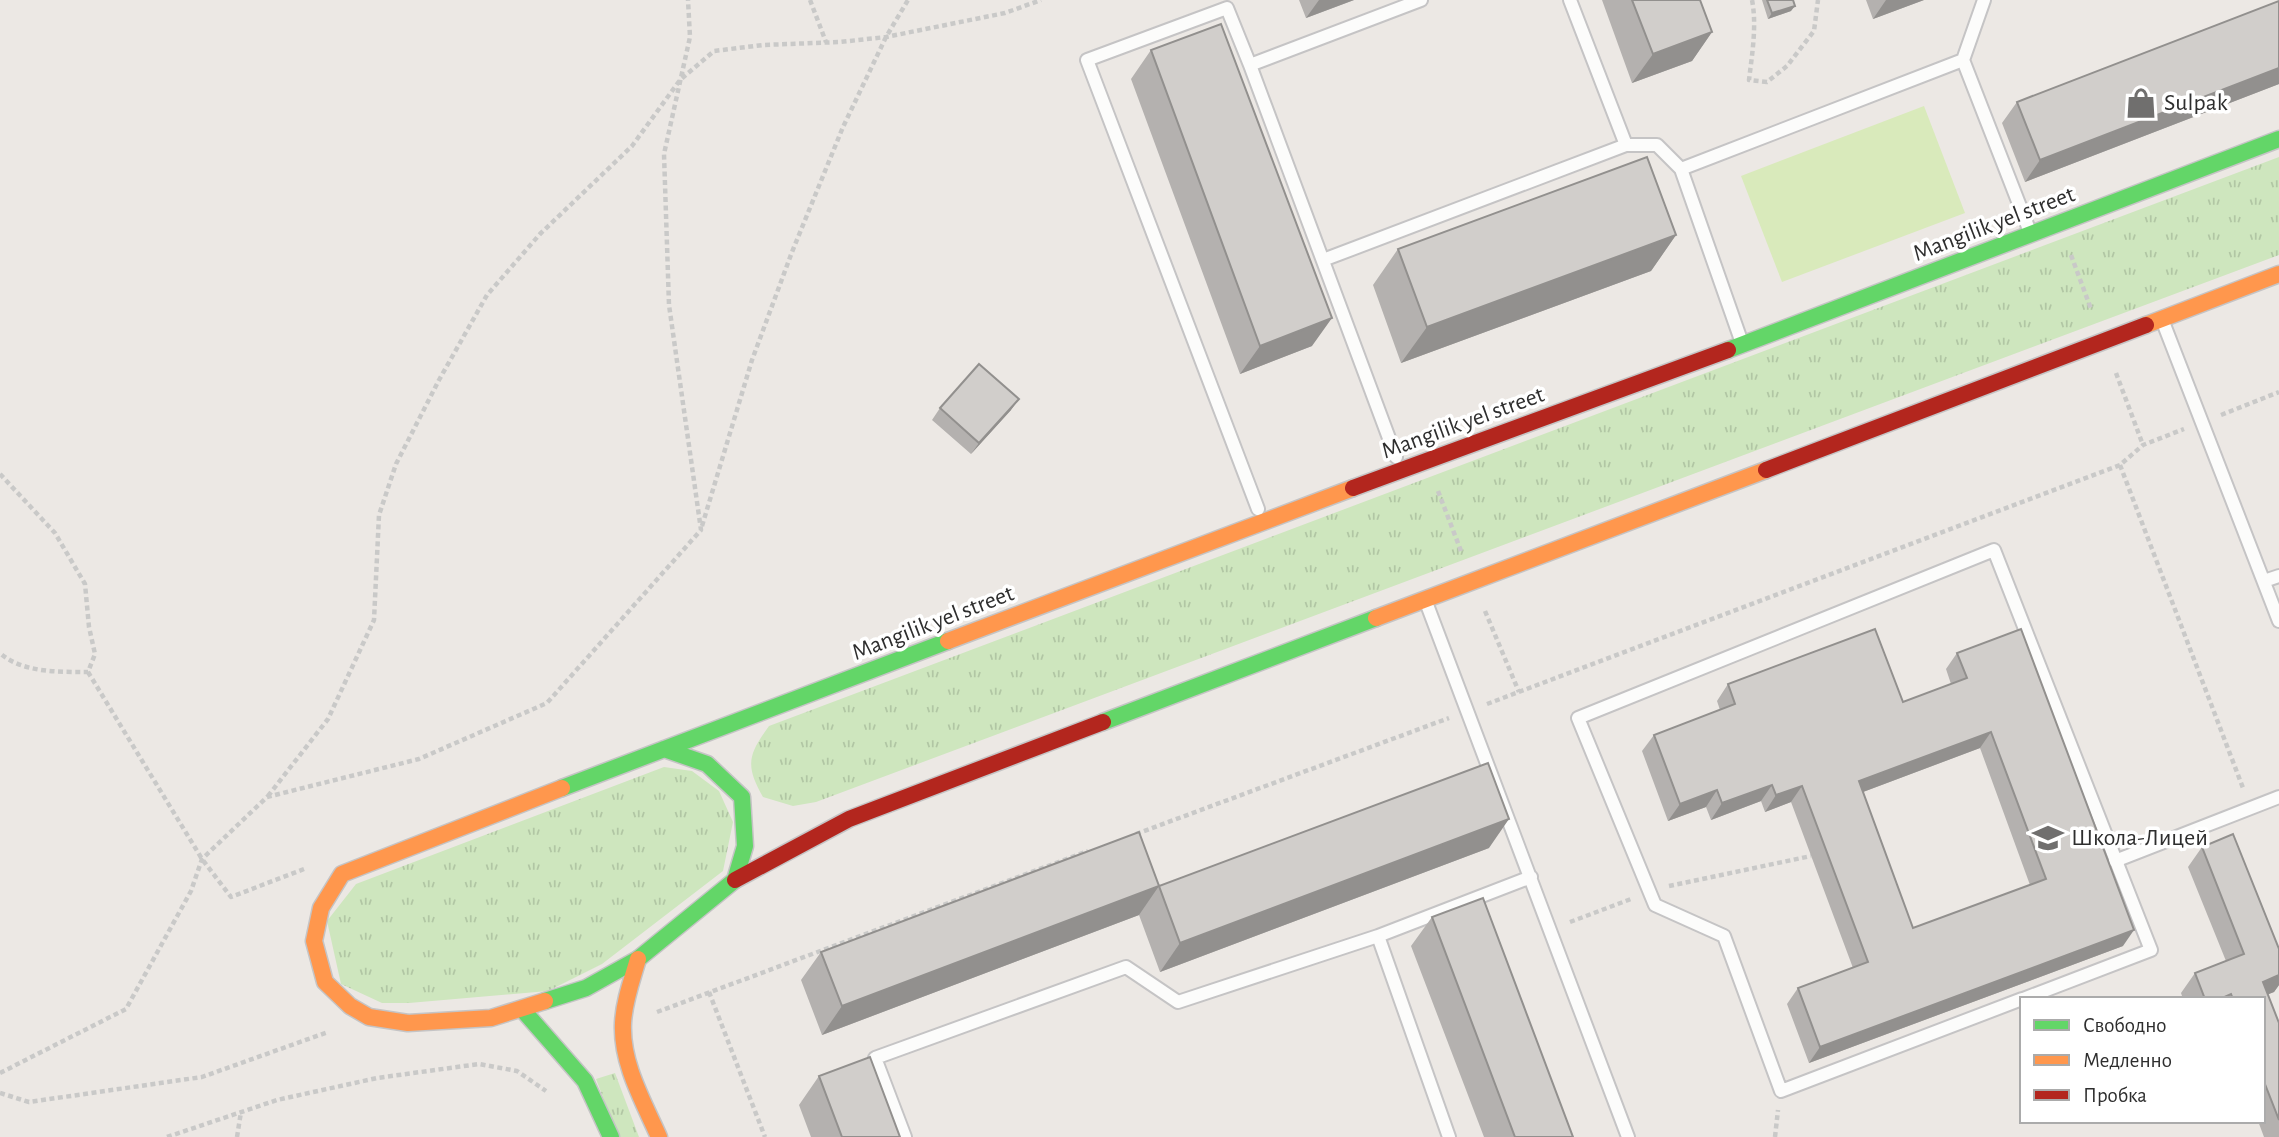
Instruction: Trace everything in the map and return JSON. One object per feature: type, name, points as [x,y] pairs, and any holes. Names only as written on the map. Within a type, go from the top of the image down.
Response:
[{"type":"street","name":"Mangilik yel street","points":[[2279,139],[1742,345],[1426,460],[342,873],[321,908],[314,942],[325,982],[350,1006],[369,1017],[408,1023],[491,1018],[586,988],[638,959],[735,880],[849,818],[2279,274]]},
{"type":"street","points":[[664,749],[708,764],[742,797],[745,846],[735,880]]},
{"type":"street","points":[[638,959],[622,1026],[628,1062],[659,1137]]},
{"type":"street","points":[[523,1009],[585,1081],[611,1137]]},
{"type":"lane","points":[[1250,65],[1421,0]]},
{"type":"lane","points":[[1570,0],[1626,145]]},
{"type":"lane","points":[[1984,0],[1963,60],[2031,234]]},
{"type":"lane","points":[[1258,509],[1087,60],[1227,8],[1396,457]]},
{"type":"lane","points":[[1681,169],[1963,60]]},
{"type":"lane","points":[[1323,260],[1626,145],[1657,145],[1681,169],[1742,345]]},
{"type":"lane","points":[[2161,318],[2279,621]]},
{"type":"lane","points":[[2020,1000],[1781,1091],[1724,936],[1655,905],[1578,718],[1994,550],[2151,950],[2027,997]]},
{"type":"lane","points":[[2264,582],[2279,576]]},
{"type":"lane","points":[[1424,598],[1628,1137]]},
{"type":"lane","points":[[2115,860],[2279,797]]},
{"type":"lane","points":[[905,1137],[875,1058],[1126,967],[1178,1002],[1378,936],[1531,877]]},
{"type":"lane","points":[[1378,936],[1449,1137]]},
{"type":"path","points":[[688,0],[690,37],[664,154],[669,305],[701,530]]},
{"type":"path","points":[[810,0],[826,43]]},
{"type":"path","points":[[267,797],[419,759],[547,703],[701,530],[752,360],[792,252],[842,127],[886,37],[908,0]]},
{"type":"path","points":[[0,1073],[126,1009],[191,891],[202,859],[267,797],[328,719],[373,620],[379,514],[396,464],[439,380],[487,295],[540,234],[632,146],[680,80],[714,51],[886,37],[1005,13],[1041,0]]},
{"type":"path","points":[[1752,0],[1753,36],[1749,80],[1767,82],[1787,66],[1814,31],[1818,0]]},
{"type":"path","points":[[2120,465],[2251,809]]},
{"type":"path","points":[[0,474],[55,533],[85,584],[89,627],[95,654],[88,672]]},
{"type":"path","points":[[0,653],[9,661],[55,672],[88,672]]},
{"type":"path","points":[[88,672],[202,859],[231,897]]},
{"type":"path","points":[[1550,930],[1674,884],[1811,856]]},
{"type":"path","points":[[709,992],[765,1137]]},
{"type":"path","points":[[0,1093],[29,1102],[202,1077],[331,1031]]},
{"type":"path","points":[[167,1137],[277,1100],[377,1078],[479,1064],[517,1071],[554,1097]]},
{"type":"path","points":[[237,1137],[241,1112]]},
{"type":"green space","points":[[1924,106],[1965,213],[1782,282],[1741,176]]},
{"type":"green space","points":[[2279,157],[2279,255],[816,802],[793,806],[763,797],[757,786],[751,760],[769,726]]},
{"type":"green space","points":[[664,767],[692,771],[719,791],[733,822],[723,871],[602,964],[548,991],[409,1003],[382,1003],[341,984],[327,921],[356,884]]},
{"type":"green space","points":[[615,1073],[639,1137],[618,1137],[596,1079]]},
{"type":"building","points":[[1632,0],[1700,0],[1712,32],[1653,54]]},
{"type":"building","points":[[1767,0],[1793,0],[1795,6],[1772,13]]},
{"type":"building","name":"Sulpak","points":[[2279,1],[2279,68],[2040,160],[2017,102]]},
{"type":"building","points":[[1221,24],[1332,318],[1260,346],[1151,50]]},
{"type":"building","points":[[1647,157],[1676,235],[1427,327],[1398,249]]},
{"type":"building","points":[[979,364],[1019,399],[979,443],[940,408]]},
{"type":"building","name":"Школа-Лицей","points":[[1875,629],[1903,702],[1967,678],[1957,653],[2021,629],[2134,930],[1820,1047],[1798,988],[1868,962],[1802,786],[1776,795],[1772,785],[1722,803],[1717,790],[1680,804],[1654,735],[1735,704],[1728,684]],"holes":[[[1991,732],[2046,879],[1913,928],[1859,781]]]},
{"type":"building","points":[[1488,763],[1509,819],[1180,943],[1159,886]]},
{"type":"building","points":[[1139,832],[1159,886],[842,1006],[821,952]]},
{"type":"building","points":[[2233,834],[2279,949],[2279,975],[2263,982],[2279,1023],[2279,1120],[2265,1084],[2265,997],[2232,997],[2231,994],[2224,997],[2204,997],[2195,973],[2244,954],[2202,847]]},
{"type":"building","points":[[1483,898],[1573,1137],[1515,1137],[1432,917]]},
{"type":"building","points":[[870,1057],[900,1137],[842,1137],[819,1076]]},
{"type":"traffic: fast","points":[[1728,350],[2279,139]]},
{"type":"traffic: fast","points":[[1103,722],[1376,618]]},
{"type":"traffic: fast","points":[[562,788],[948,641]]},
{"type":"traffic: fast","points":[[545,1001],[586,988],[638,959],[735,880],[745,846],[742,797],[707,764],[664,749]]},
{"type":"traffic: fast","points":[[522,1009],[585,1081],[611,1137]]},
{"type":"traffic: slow","points":[[2146,325],[2279,274]]},
{"type":"traffic: slow","points":[[1376,618],[1766,470]]},
{"type":"traffic: slow","points":[[948,641],[1353,488]]},
{"type":"traffic: slow","points":[[545,1001],[491,1018],[408,1023],[369,1017],[350,1006],[325,982],[314,941],[321,908],[342,874],[562,788]]},
{"type":"traffic: slow","points":[[638,959],[625,1007],[623,1038],[634,1081],[659,1137]]},
{"type":"traffic: jam","points":[[1766,470],[2146,325]]},
{"type":"traffic: jam","points":[[1353,488],[1728,350]]},
{"type":"traffic: jam","points":[[735,880],[849,819],[1103,722]]},
{"type":"place","name":"Sulpak","points":[[2141,103]]},
{"type":"place","name":"Школа-Лицей","points":[[2048,838]]}]
